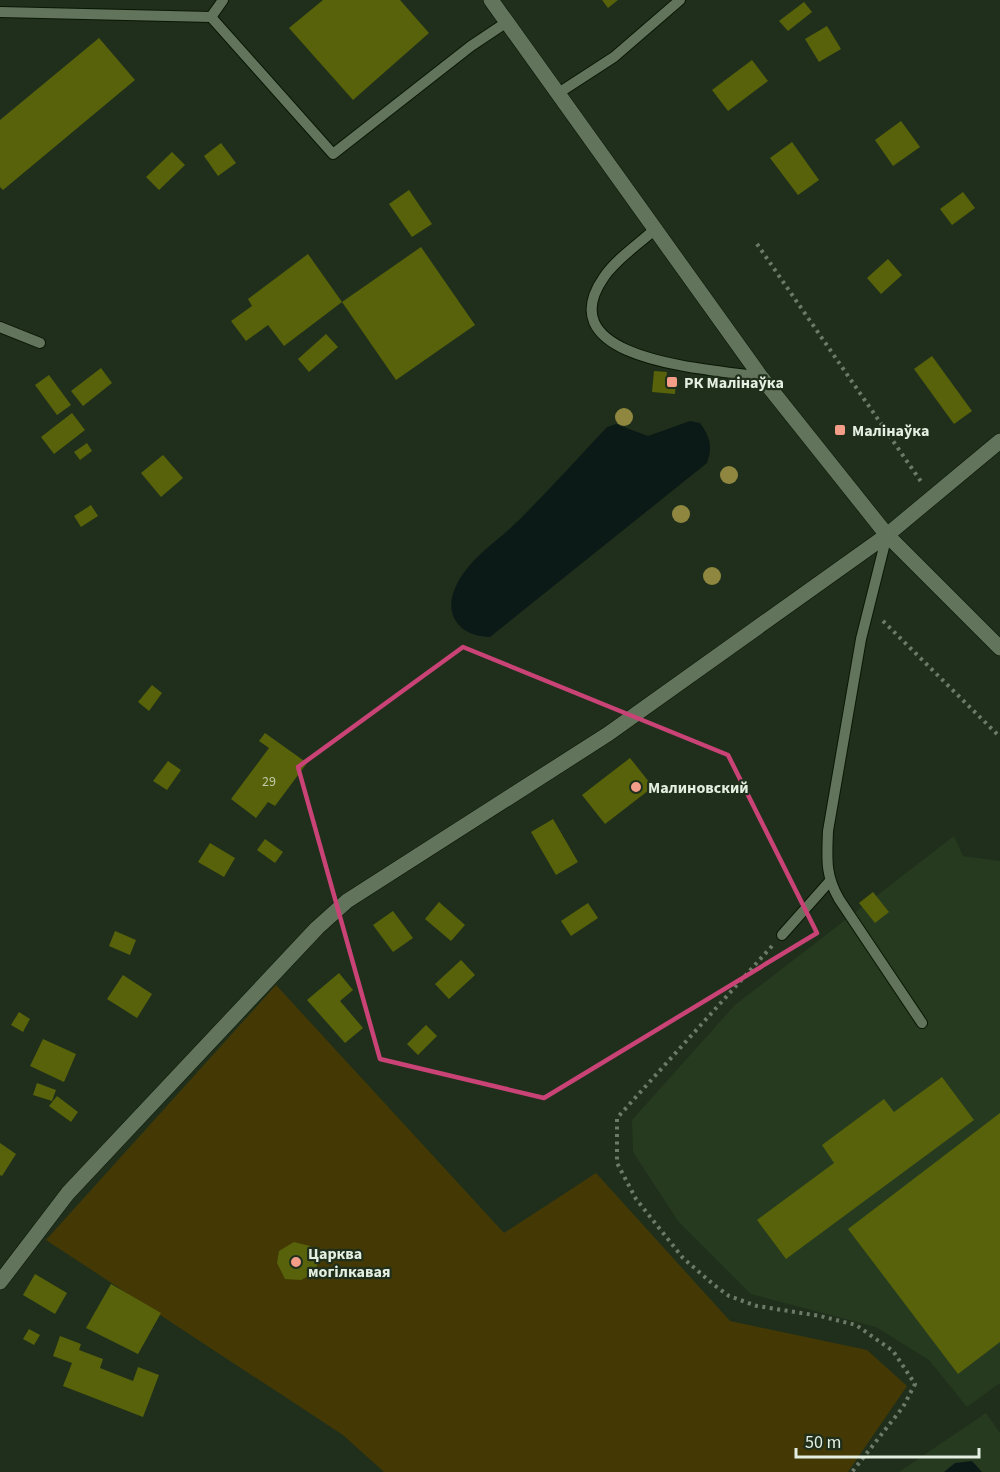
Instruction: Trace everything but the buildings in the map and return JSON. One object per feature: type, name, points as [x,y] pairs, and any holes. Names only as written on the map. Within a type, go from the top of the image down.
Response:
[{"type":"street","points":[[491,0],[761,377],[886,535],[1000,648]]},
{"type":"street","points":[[0,1282],[68,1193],[317,928],[347,901],[608,734],[886,535],[1000,441]]},
{"type":"lane","points":[[211,16],[223,0]]},
{"type":"lane","points":[[557,94],[614,57],[680,0]]},
{"type":"lane","points":[[0,12],[211,16],[333,154],[471,45],[507,22]]},
{"type":"lane","points":[[655,229],[605,275],[593,298],[592,322],[605,340],[630,353],[658,360],[761,377]]},
{"type":"lane","points":[[0,327],[40,344]]},
{"type":"lane","points":[[886,535],[868,607],[828,831],[829,882],[921,1023]]},
{"type":"lane","points":[[782,935],[829,882]]},
{"type":"path","points":[[757,244],[932,498]]},
{"type":"path","points":[[868,607],[1000,737]]},
{"type":"path","points":[[782,935],[617,1118],[617,1163],[636,1199],[683,1258],[721,1290],[757,1306],[820,1316],[856,1326],[893,1351],[915,1384],[903,1407],[852,1472]]},
{"type":"highlighted area","points":[[463,647],[728,755],[817,933],[544,1098],[380,1059],[298,767]]},
{"type":"shaded area","points":[[690,421],[700,423],[708,437],[710,452],[707,463],[490,637],[479,636],[462,628],[451,606],[452,596],[461,576],[484,550],[519,520],[607,427],[616,424],[648,436]]},
{"type":"shaded area","points":[[954,836],[963,856],[1000,861],[1000,1383],[967,1407],[929,1360],[876,1327],[751,1294],[678,1221],[633,1152],[632,1120],[735,1005]]},
{"type":"shaded area","points":[[276,985],[504,1233],[596,1173],[730,1321],[867,1350],[907,1386],[848,1472],[384,1472],[343,1435],[46,1240]]},
{"type":"shaded area","points":[[986,1413],[1000,1433],[1000,1472],[899,1472]]},
{"type":"shaded area","points":[[972,1461],[982,1472],[944,1472],[955,1463]]},
{"type":"place","name":"РК Малінаўка","points":[[672,382]]},
{"type":"place","name":"Малінаўка","points":[[840,430]]},
{"type":"place","name":"Малиновский","points":[[636,787]]},
{"type":"place","name":"Царква могілкавая","points":[[296,1262]]}]
